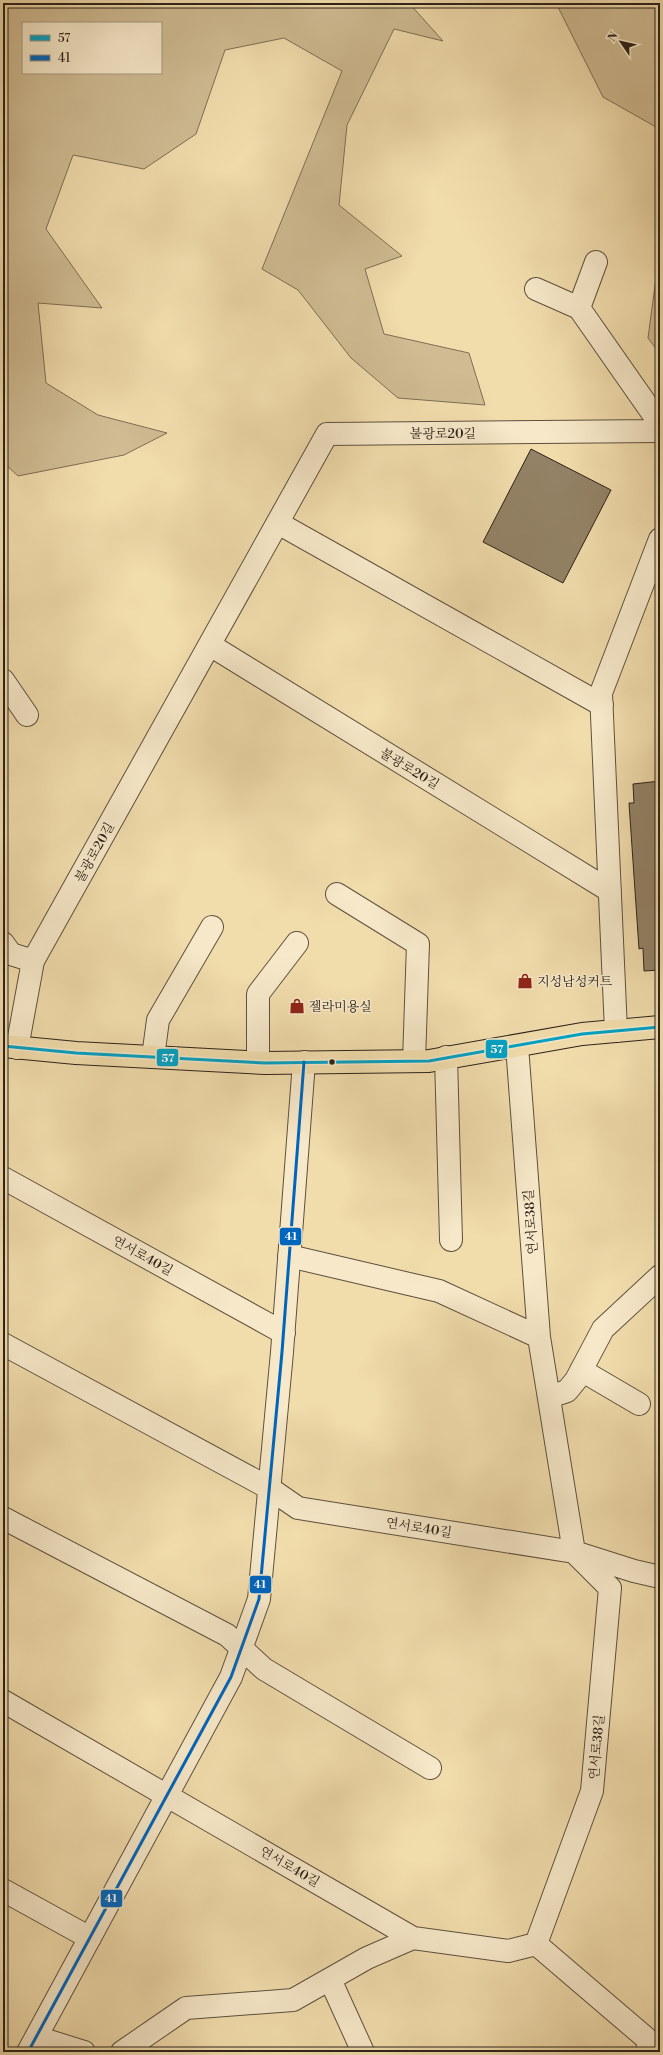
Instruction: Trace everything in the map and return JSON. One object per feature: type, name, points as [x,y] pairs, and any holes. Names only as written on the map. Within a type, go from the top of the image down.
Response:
[{"type":"main road","points":[[10,1047],[153,1057],[258,1062],[414,1061],[517,1046],[582,1034],[660,1027]]},
{"type":"street","points":[[579,308],[596,262]]},
{"type":"street","points":[[536,290],[579,308],[660,424]]},
{"type":"street","name":"불광로20길","points":[[10,1047],[33,961],[327,434],[660,431]]},
{"type":"street","points":[[278,524],[602,705]]},
{"type":"street","points":[[616,1031],[601,693],[660,539]]},
{"type":"street","name":"불광로20길","points":[[210,646],[610,891]]},
{"type":"street","points":[[3,680],[27,715]]},
{"type":"street","points":[[337,894],[418,944],[414,1061]]},
{"type":"street","points":[[153,1057],[158,1020],[212,927]]},
{"type":"street","points":[[3,942],[11,954],[33,961]]},
{"type":"street","points":[[258,1062],[258,994],[297,943]]},
{"type":"street","name":"연서로38길","points":[[517,1046],[539,1337],[574,1552],[610,1588],[592,1792],[536,1944]]},
{"type":"street","points":[[446,1057],[451,1240]]},
{"type":"street","points":[[84,2052],[32,2044],[231,1677],[259,1599],[284,1333],[304,1062]]},
{"type":"street","name":"연서로40길","points":[[3,1178],[284,1333]]},
{"type":"street","points":[[289,1256],[439,1291],[539,1337]]},
{"type":"street","points":[[549,1397],[567,1391],[581,1370],[603,1328],[660,1276]]},
{"type":"street","name":"연서로40길","points":[[3,1344],[269,1488],[298,1508],[574,1552],[634,1571],[660,1577]]},
{"type":"street","points":[[581,1370],[639,1404]]},
{"type":"street","points":[[3,1518],[227,1635],[264,1669],[430,1768]]},
{"type":"street","name":"연서로40길","points":[[3,1701],[167,1794],[413,1938],[508,1951],[536,1944]]},
{"type":"street","points":[[3,1890],[90,1938]]},
{"type":"street","points":[[122,2052],[186,2008],[293,2000],[367,1958],[413,1938]]},
{"type":"street","points":[[536,1944],[646,2038],[650,2052]]},
{"type":"street","points":[[327,1981],[332,1986],[363,2052]]},
{"type":"street","points":[[656,2052],[660,2048]]},
{"type":"shaded area","points":[[3,3],[409,3],[443,41],[394,29],[347,125],[339,205],[402,256],[365,269],[384,334],[469,353],[485,405],[398,398],[351,358],[298,290],[262,269],[342,71],[284,38],[225,50],[196,134],[144,169],[73,155],[46,229],[102,308],[38,303],[46,383],[98,415],[167,433],[124,455],[18,476],[3,462]]},
{"type":"shaded area","points":[[556,3],[660,3],[660,135],[656,127],[603,97]]},
{"type":"shaded area","points":[[660,248],[660,354],[648,338]]},
{"type":"building","points":[[531,449],[611,490],[563,583],[483,542]]},
{"type":"building","points":[[660,781],[660,970],[644,971],[643,948],[639,949],[629,803],[634,803],[633,784]]},
{"type":"transit line","name":"57","points":[[3,1046],[76,1053],[265,1063],[429,1061],[582,1034],[660,1027]]},
{"type":"transit line","name":"41","points":[[28,2052],[231,1677],[259,1599],[282,1352],[304,1062]]},
{"type":"place","name":"지성남성커트","points":[[525,981]]},
{"type":"place","name":"젤라미용실","points":[[297,1006]]}]
